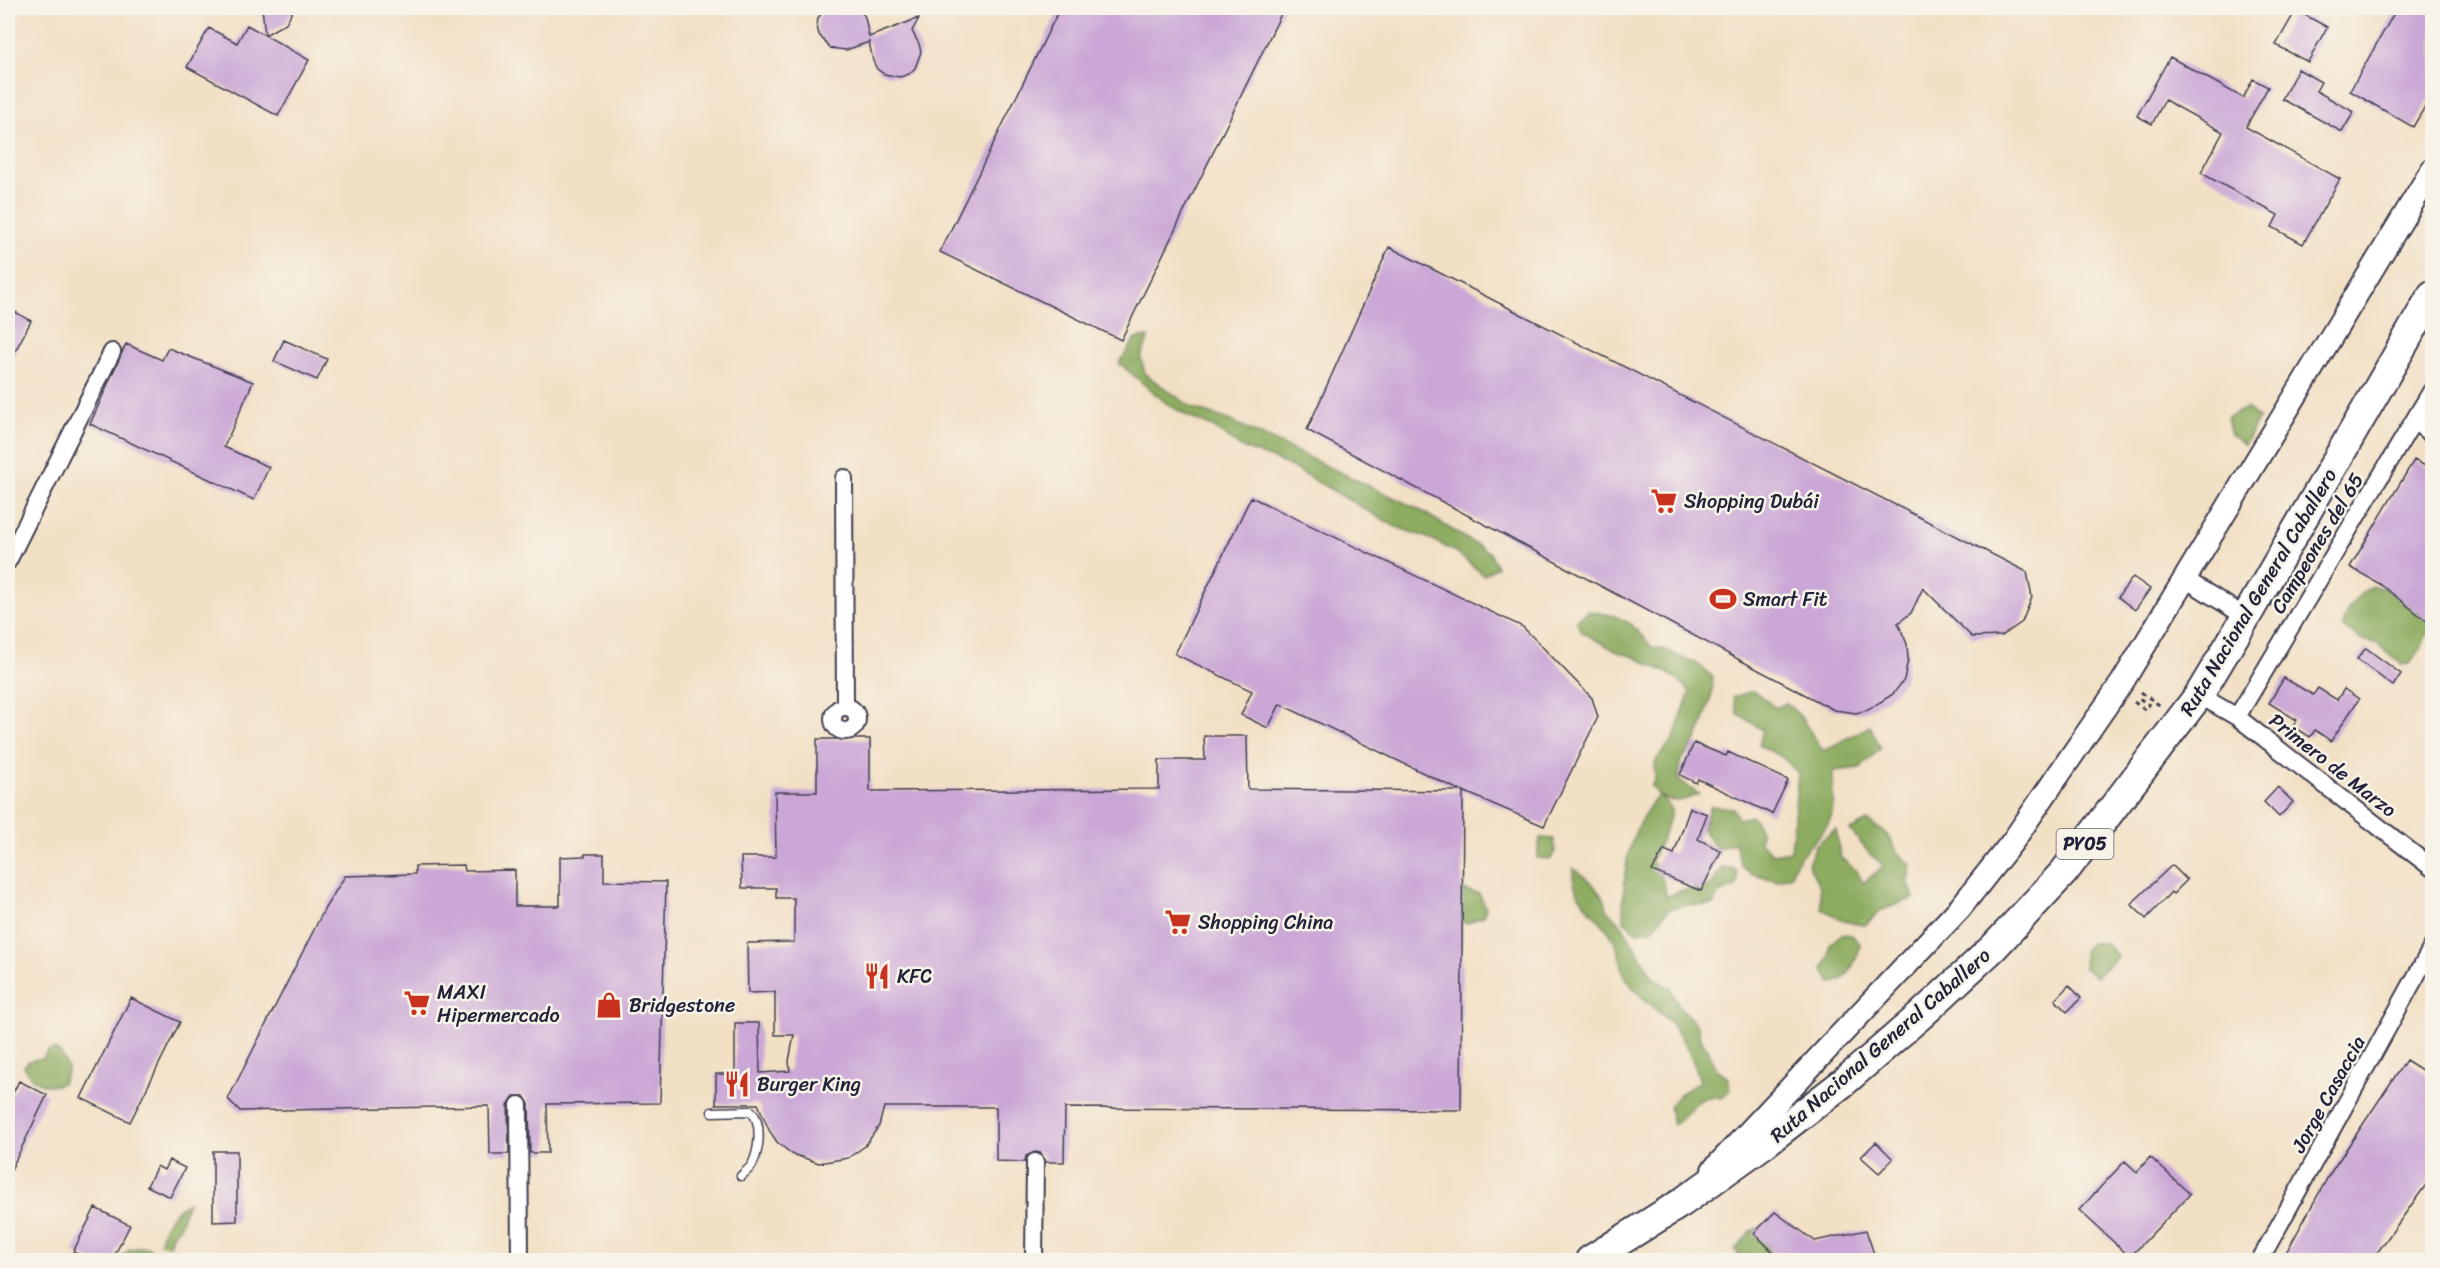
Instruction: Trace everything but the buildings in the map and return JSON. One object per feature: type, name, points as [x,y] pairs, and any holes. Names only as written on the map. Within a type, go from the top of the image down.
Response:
[{"type":"highway","name":"Ruta Nacional General Caballero","points":[[1590,1260],[1682,1203],[1844,1082],[1994,947],[2064,872],[2199,695],[2247,617],[2433,296]]},
{"type":"street","points":[[1682,1203],[1960,908],[2013,841],[2124,681],[2433,170]]},
{"type":"street","points":[[8,561],[112,352]]},
{"type":"street","name":"Campeones del 65","points":[[2237,717],[2433,390]]},
{"type":"street","points":[[2414,421],[2433,435]]},
{"type":"street","points":[[844,478],[845,707],[855,712],[856,721],[853,728],[845,735]]},
{"type":"street","points":[[2185,579],[2247,617]]},
{"type":"street","name":"Primero de Marzo","points":[[2199,695],[2237,717],[2433,868]]},
{"type":"street","name":"Jorge Casaccia","points":[[2260,1260],[2433,947]]},
{"type":"street","points":[[519,1105],[520,1260]]},
{"type":"street","points":[[1034,1260],[1035,1162]]},
{"type":"lane","points":[[712,1112],[751,1112],[756,1117],[759,1131],[756,1152],[751,1166],[741,1176]]},
{"type":"path","points":[[2124,681],[2132,687],[2125,696],[2145,710],[2149,705],[2133,694],[2136,689],[2180,720]]},
{"type":"green space","points":[[1149,337],[1141,358],[1145,374],[1193,408],[1229,420],[1418,509],[1490,553],[1497,567],[1484,575],[1454,551],[1426,537],[1396,527],[1288,465],[1241,447],[1213,427],[1189,417],[1166,403],[1119,363],[1135,339]]},
{"type":"green space","points":[[2247,408],[2259,418],[2244,445],[2231,435],[2227,417]]},
{"type":"green space","points":[[2373,586],[2391,590],[2430,621],[2423,644],[2410,664],[2402,665],[2376,643],[2361,640],[2343,627],[2345,615],[2353,603]]},
{"type":"green space","points":[[1588,611],[1615,616],[1631,624],[1652,647],[1667,650],[1695,662],[1713,677],[1712,694],[1702,727],[1680,762],[1679,781],[1699,794],[1679,801],[1660,796],[1672,810],[1652,860],[1663,881],[1667,897],[1679,891],[1709,887],[1722,868],[1733,868],[1737,872],[1737,886],[1718,894],[1713,905],[1685,905],[1669,909],[1652,930],[1637,932],[1624,921],[1623,905],[1627,863],[1638,827],[1659,795],[1651,786],[1655,780],[1655,762],[1673,739],[1690,692],[1666,672],[1618,652],[1582,632],[1576,621]]},
{"type":"green space","points":[[1754,691],[1776,708],[1786,703],[1800,716],[1823,751],[1870,726],[1881,748],[1860,768],[1833,771],[1833,804],[1829,822],[1820,836],[1799,858],[1791,875],[1777,881],[1751,873],[1742,867],[1735,843],[1717,849],[1702,829],[1711,806],[1733,808],[1738,819],[1752,816],[1761,830],[1760,843],[1773,854],[1791,851],[1798,773],[1782,757],[1759,745],[1763,730],[1738,714],[1733,697]]},
{"type":"green space","points":[[1867,821],[1886,833],[1897,852],[1911,865],[1908,881],[1914,898],[1882,910],[1865,925],[1844,921],[1821,908],[1820,887],[1808,864],[1816,845],[1836,829],[1840,857],[1857,871],[1863,883],[1884,866],[1869,853],[1850,830]]},
{"type":"green space","points":[[1540,838],[1554,839],[1555,851],[1551,859],[1537,858]]},
{"type":"green space","points":[[1573,868],[1591,882],[1605,900],[1607,910],[1621,924],[1654,979],[1671,989],[1678,1004],[1697,1026],[1700,1039],[1708,1049],[1717,1070],[1727,1076],[1730,1090],[1721,1098],[1700,1100],[1673,1125],[1669,1106],[1682,1092],[1700,1082],[1695,1067],[1674,1027],[1628,981],[1615,942],[1576,890]]},
{"type":"green space","points":[[1463,890],[1479,894],[1486,908],[1483,916],[1468,923],[1459,922],[1456,905]]},
{"type":"green space","points":[[1842,934],[1852,935],[1861,945],[1847,974],[1838,982],[1831,983],[1823,970],[1829,956],[1830,944]]},
{"type":"green space","points":[[2092,943],[2106,943],[2117,957],[2096,977],[2084,968],[2083,951]]},
{"type":"green space","points":[[55,1049],[61,1054],[68,1069],[62,1083],[45,1085],[30,1076],[24,1066],[29,1061],[43,1058],[48,1051]]},
{"type":"green space","points":[[188,1202],[179,1228],[172,1235],[169,1245],[160,1243],[169,1219]]},
{"type":"green space","points":[[1759,1228],[1773,1260],[1743,1260],[1735,1250],[1751,1231]]},
{"type":"green space","points":[[149,1247],[156,1260],[112,1260],[113,1257],[119,1259],[130,1249]]},
{"type":"place","name":"Shopping Dubái","points":[[1664,501]]},
{"type":"place","name":"Smart Fit","points":[[1723,599]]},
{"type":"place","name":"Shopping China","points":[[1178,922]]},
{"type":"place","name":"KFC","points":[[877,976]]},
{"type":"place","name":"MAXI Hipermercado","points":[[417,1003]]},
{"type":"place","name":"Bridgestone","points":[[609,1005]]},
{"type":"place","name":"Burger King","points":[[737,1084]]}]
